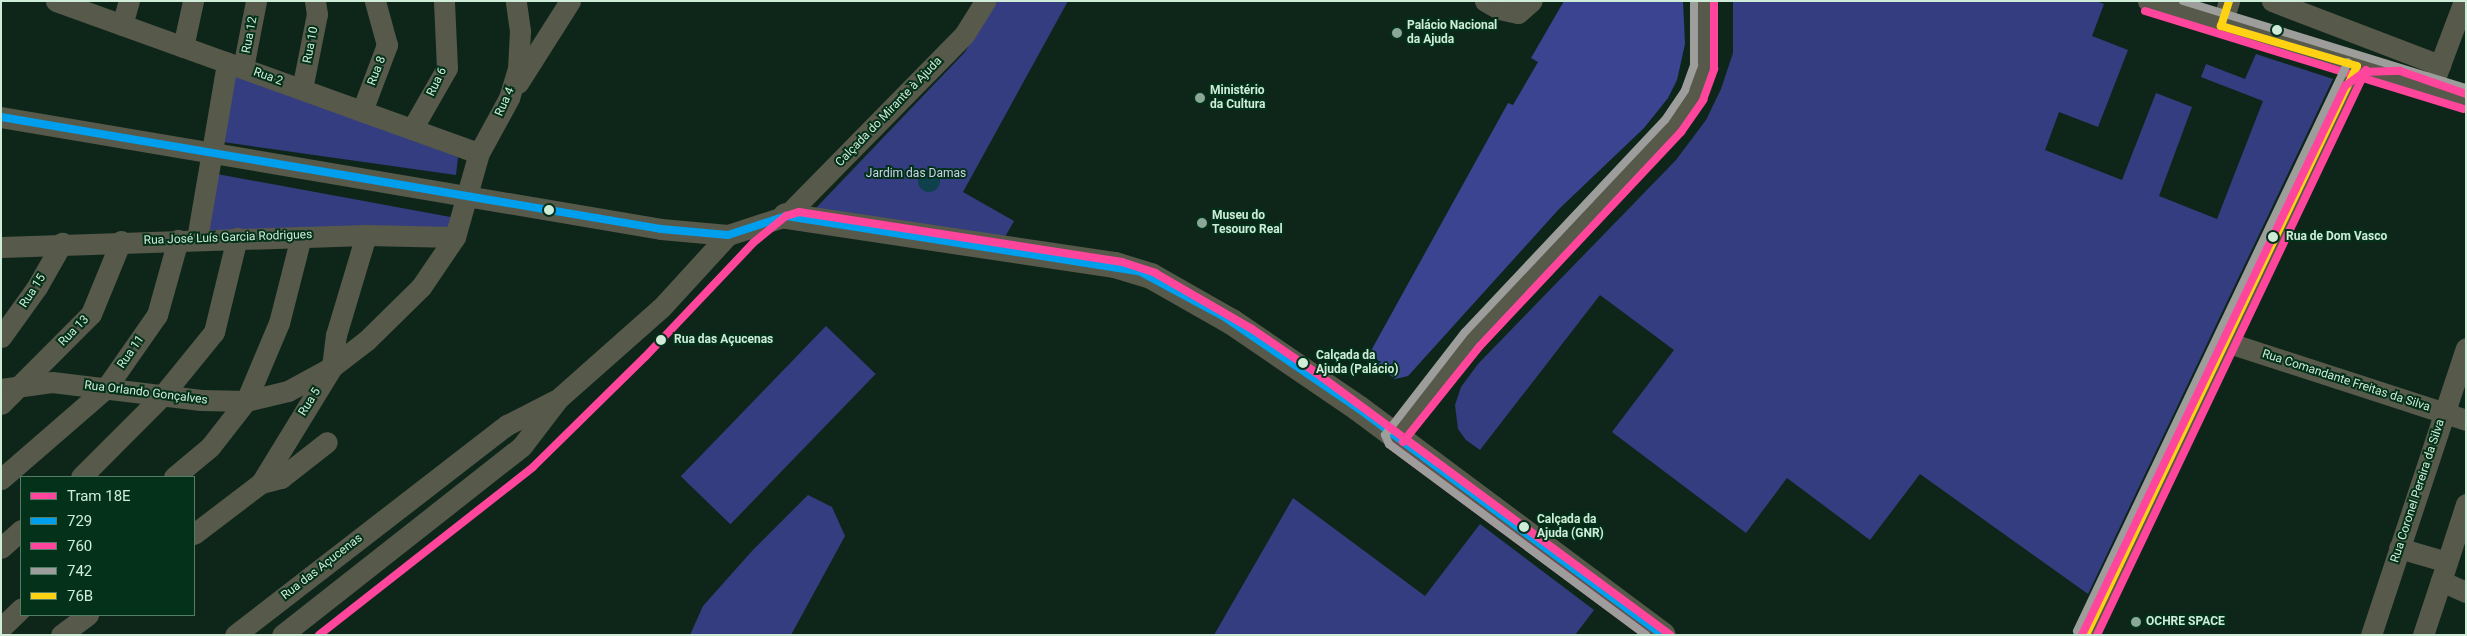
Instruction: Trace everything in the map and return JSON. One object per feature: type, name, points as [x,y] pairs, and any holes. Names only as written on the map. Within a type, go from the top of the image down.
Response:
[{"type":"street","points":[[122,25],[129,1]]},
{"type":"street","points":[[183,47],[193,1]]},
{"type":"street","name":"Rua 12","points":[[212,154],[235,66],[256,1]]},
{"type":"street","name":"Rua 10","points":[[302,89],[317,14],[314,1]]},
{"type":"street","name":"Rua 8","points":[[362,111],[387,45],[374,1]]},
{"type":"street","name":"Rua 6","points":[[412,129],[447,68],[444,1]]},
{"type":"street","name":"Rua 4","points":[[467,196],[480,153],[509,98],[518,69],[520,31],[516,1]]},
{"type":"street","points":[[509,98],[570,1]]},
{"type":"street","name":"Calçada do Mirante à Ajuda","points":[[786,216],[964,35],[985,1]]},
{"type":"street","points":[[1485,1],[1499,9],[1518,13],[1532,1]]},
{"type":"street","points":[[1396,436],[1472,339],[1673,126],[1694,95],[1704,67],[1704,1]]},
{"type":"street","points":[[2148,1],[2221,26],[2357,66],[2435,76]]},
{"type":"street","points":[[2221,26],[2229,1]]},
{"type":"street","points":[[2272,1],[2435,76],[2466,98]]},
{"type":"street","points":[[2435,76],[2464,1]]},
{"type":"street","name":"Rua 2","points":[[60,2],[480,153]]},
{"type":"street","points":[[2086,635],[2357,66]]},
{"type":"street","points":[[1,117],[660,229],[728,236],[786,216],[1140,271],[1227,319],[1396,436],[1663,635]]},
{"type":"street","name":"Rua 11","points":[[1,479],[106,388],[157,315],[187,240],[212,154]]},
{"type":"street","name":"Rua Orlando Gonçalves","points":[[11,388],[52,382],[162,396],[246,401],[288,391],[332,367],[367,340],[421,287],[454,237],[467,196]]},
{"type":"street","name":"Rua José Luís Garcia Rodrigues","points":[[1,247],[62,243],[366,234],[454,237]]},
{"type":"street","name":"Rua 5","points":[[195,533],[261,483],[332,367],[336,334],[366,234]]},
{"type":"street","points":[[175,476],[210,447],[246,401],[279,323],[301,236]]},
{"type":"street","name":"Rua das Açucenas","points":[[282,635],[522,446],[558,399],[661,308],[728,236]]},
{"type":"street","points":[[82,476],[162,396],[214,332],[236,238]]},
{"type":"street","name":"Rua 13","points":[[1,404],[11,388],[90,314],[121,241]]},
{"type":"street","name":"Rua 15","points":[[1,337],[37,287],[62,243]]},
{"type":"street","name":"Rua Comandante Freitas da Silva","points":[[2226,342],[2466,420]]},
{"type":"street","name":"Rua Coronel Pereira da Silva","points":[[2371,635],[2466,348]]},
{"type":"street","name":"Rua das Açucenas","points":[[235,635],[507,425],[558,399]]},
{"type":"street","points":[[261,483],[281,478],[327,442]]},
{"type":"street","points":[[2423,635],[2452,558],[2466,504]]},
{"type":"street","points":[[1,548],[20,531]]},
{"type":"street","points":[[2399,548],[2452,558]]},
{"type":"street","points":[[2452,558],[2466,592]]},
{"type":"street","points":[[1,628],[20,610]]},
{"type":"street","points":[[61,635],[87,616]]},
{"type":"green space","name":"Jardim das Damas","points":[[996,1],[1068,1],[963,192],[1014,221],[1005,237],[815,209],[965,52]]},
{"type":"green space","points":[[1733,1],[2096,1],[2104,4],[2092,36],[2128,50],[2098,127],[2059,112],[2045,150],[2122,180],[2156,93],[2192,107],[2159,196],[2217,219],[2263,101],[2201,77],[2206,64],[2245,79],[2256,54],[2333,79],[2088,594],[1920,474],[1870,540],[1787,478],[1746,533],[1612,432],[1674,350],[1600,295],[1480,450],[1466,440],[1458,429],[1455,405],[1461,387],[1478,364],[1676,160],[1706,120],[1721,89],[1733,53]]},
{"type":"green space","points":[[234,75],[458,157],[456,175],[223,142]]},
{"type":"green space","points":[[217,174],[456,218],[448,229],[205,232]]},
{"type":"green space","points":[[826,326],[876,374],[730,524],[681,476]]},
{"type":"green space","points":[[808,495],[832,507],[845,536],[791,635],[690,635],[703,606],[752,551]]},
{"type":"green space","points":[[1293,498],[1425,596],[1480,524],[1594,610],[1575,635],[1214,635]]},
{"type":"shaded area","points":[[1564,1],[1683,1],[1685,44],[1677,80],[1668,98],[1644,128],[1559,209],[1408,376],[1395,379],[1367,358],[1508,103],[1513,105],[1538,62],[1531,58]]},
{"type":"shaded area","points":[[929,170],[937,173],[940,181],[937,189],[929,192],[921,189],[918,181],[921,173]]},
{"type":"tram line","name":"18E","points":[[2082,635],[2345,86],[2364,72],[2400,71],[2466,94]]},
{"type":"tram line","name":"18E","points":[[319,635],[533,467],[645,357],[753,243],[786,216],[799,212],[1122,262],[1155,273],[1252,329],[1315,372],[1670,635]]},
{"type":"transit line","name":"742","points":[[1646,635],[1389,444],[1385,435],[1465,332],[1665,120],[1685,90],[1694,65],[1694,1]]},
{"type":"transit line","name":"760","points":[[1403,442],[1480,346],[1681,132],[1703,100],[1714,69],[1714,1]]},
{"type":"transit line","name":"742","points":[[2183,1],[2466,88]]},
{"type":"transit line","name":"76B","points":[[2086,635],[2357,66],[2221,26],[2229,1]]},
{"type":"transit line","name":"760","points":[[2145,11],[2463,109]]},
{"type":"transit line","name":"742","points":[[2077,631],[2348,62]]},
{"type":"transit line","name":"760","points":[[2097,635],[2366,70]]},
{"type":"transit line","name":"729","points":[[1,117],[661,229],[728,235],[786,216],[1139,271],[1223,316],[1358,408],[1663,635]]},
{"type":"transit line","name":"760","points":[[1389,444],[1646,635]]},
{"type":"place","name":"Palácio Nacional da Ajuda","points":[[1397,33]]},
{"type":"place","name":"Ministério da Cultura","points":[[1200,98]]},
{"type":"place","name":"Museu do Tesouro Real","points":[[1202,223]]},
{"type":"place","name":"Rua de Dom Vasco","points":[[2273,237]]},
{"type":"place","name":"Rua das Açucenas","points":[[661,340]]},
{"type":"place","name":"Calçada da Ajuda (Palácio)","points":[[1303,363]]},
{"type":"place","name":"Calçada da Ajuda (GNR)","points":[[1524,527]]},
{"type":"place","name":"OCHRE SPACE","points":[[2136,622]]}]
